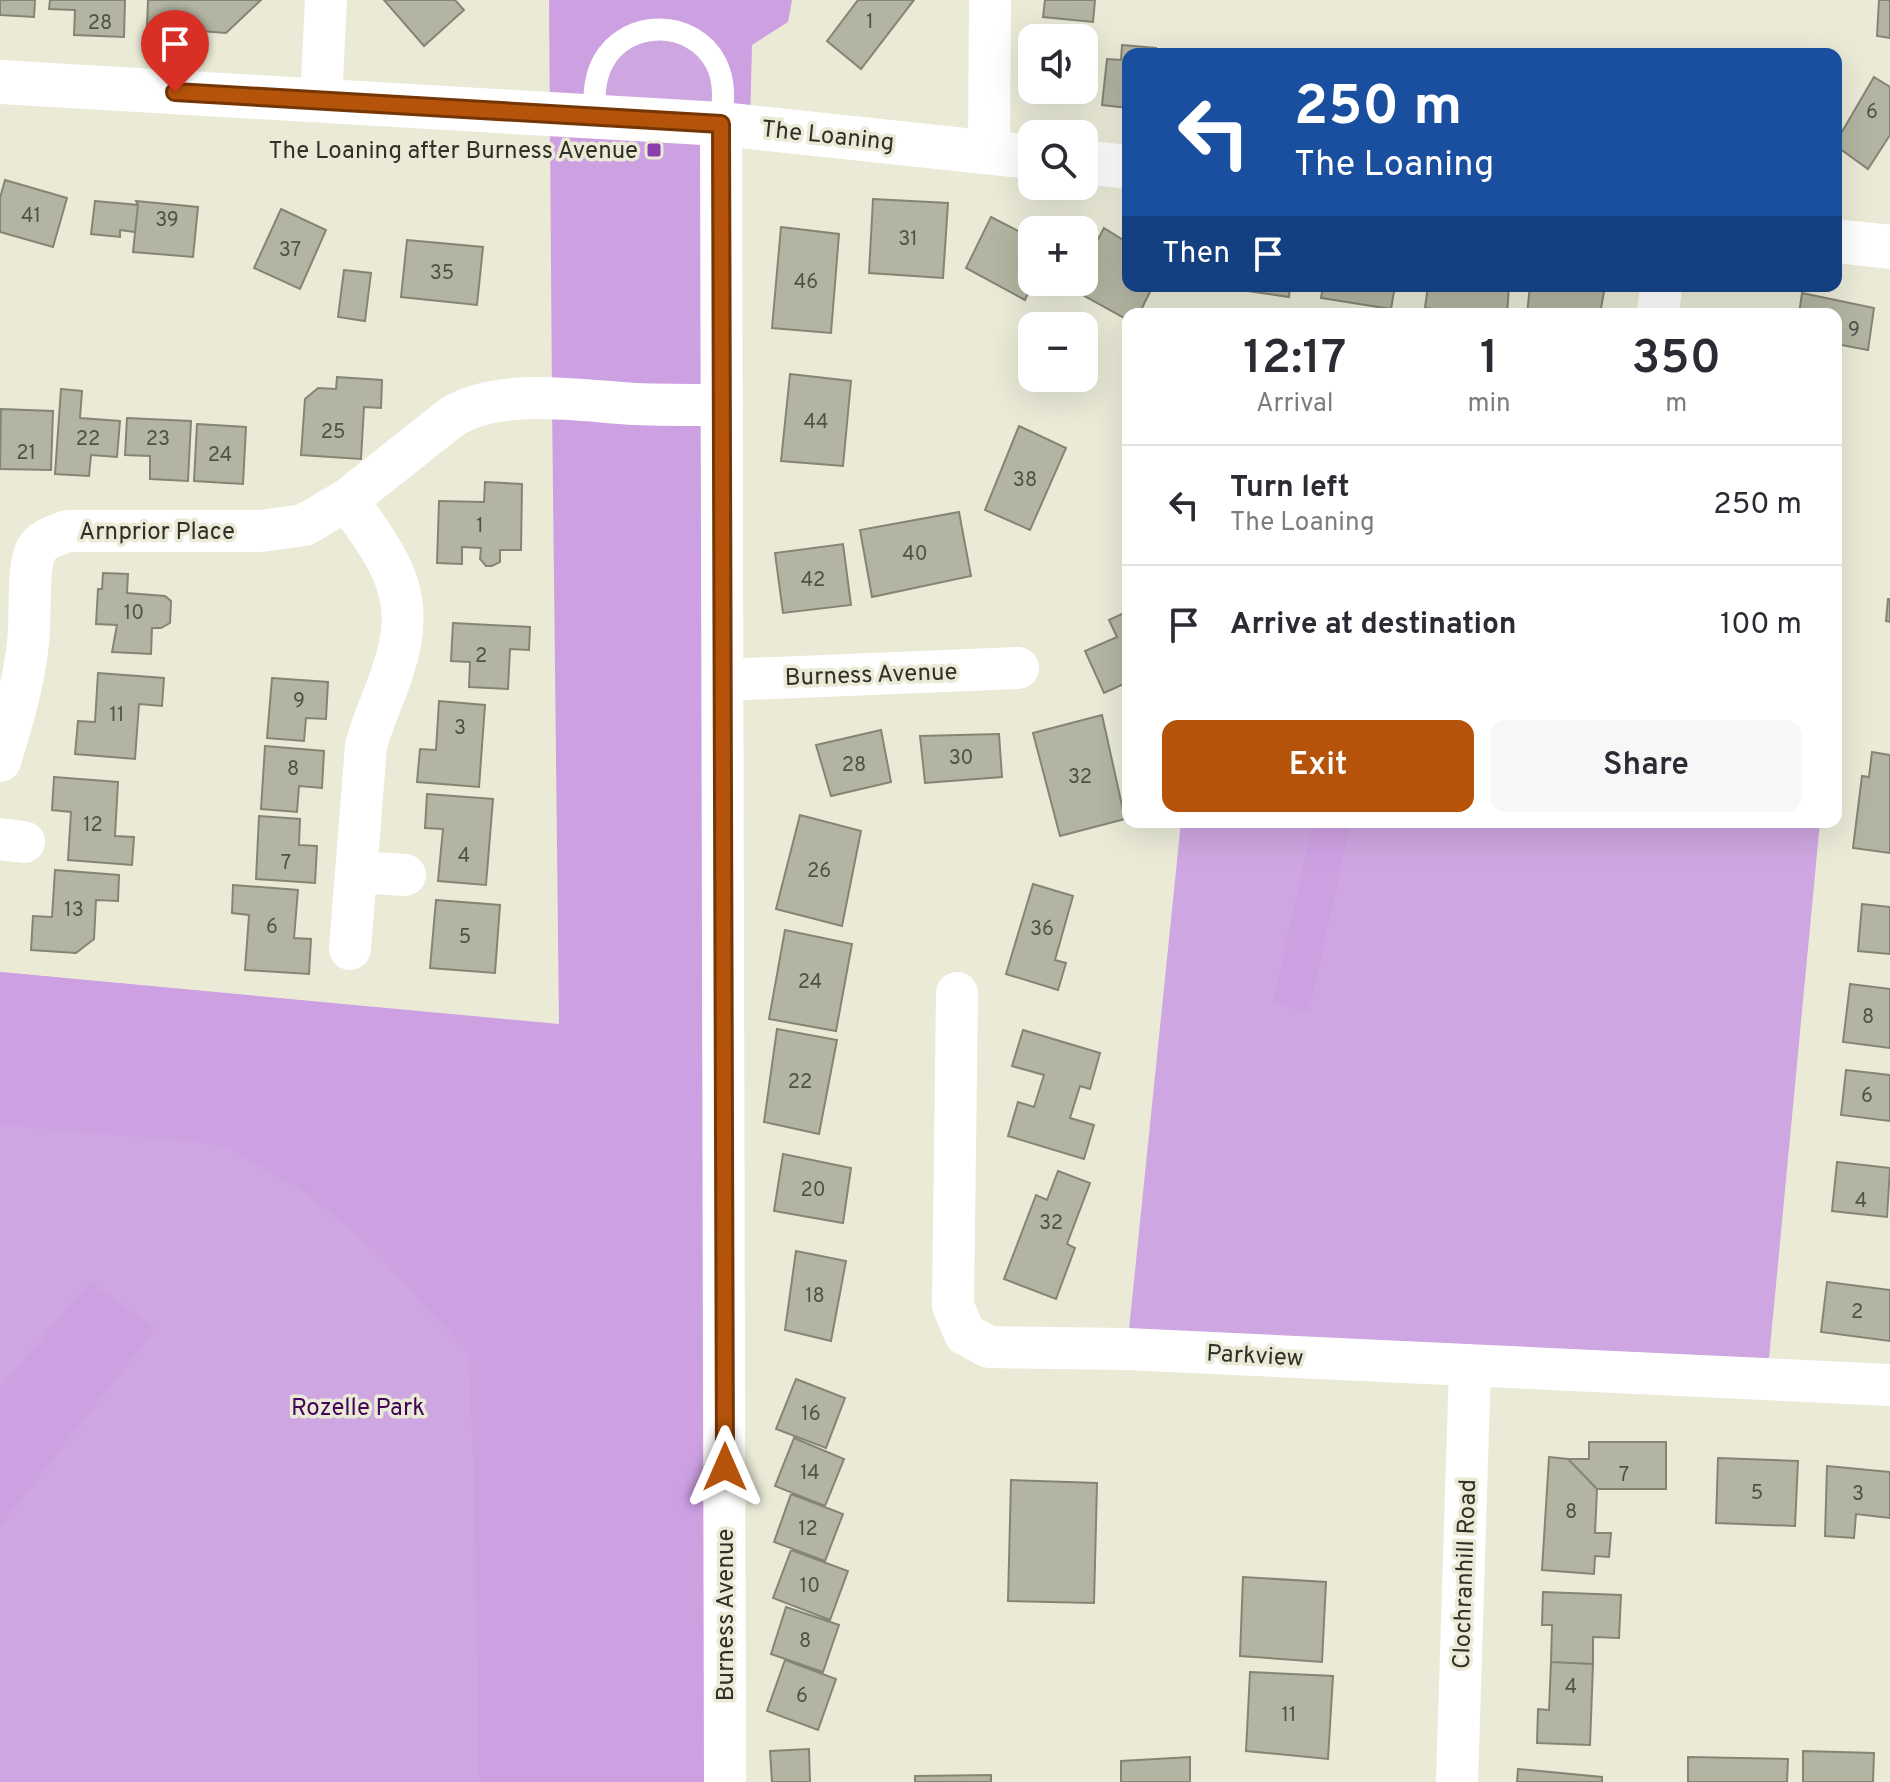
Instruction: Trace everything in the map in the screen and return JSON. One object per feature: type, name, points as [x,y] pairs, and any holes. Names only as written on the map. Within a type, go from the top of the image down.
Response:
[{"type":"street","points":[[321,100],[326,0]]},
{"type":"street","points":[[989,152],[990,0]]},
{"type":"street","name":"The Loaning","points":[[0,82],[721,124],[1018,155]]},
{"type":"street","name":"Burness Avenue","points":[[721,124],[725,1782]]},
{"type":"street","points":[[1098,164],[1122,166]]},
{"type":"street","points":[[1842,242],[1890,247]]},
{"type":"street","name":"Arnprior Place","points":[[0,761],[24,677],[36,550],[49,538],[67,531],[285,530],[304,525],[347,500],[453,416],[472,405],[495,400],[722,405]]},
{"type":"street","points":[[347,500],[393,569],[401,595],[403,617],[394,667],[374,715],[366,746],[350,949]]},
{"type":"street","name":"Burness Avenue","points":[[723,680],[1018,668]]},
{"type":"street","points":[[358,872],[405,875]]},
{"type":"street","name":"Parkview","points":[[957,993],[953,1306],[965,1334],[989,1347],[1127,1349],[1890,1385]]},
{"type":"street","name":"Clochranhill Road","points":[[1457,1782],[1470,1365]]},
{"type":"lane","points":[[594,117],[598,74],[609,53],[627,37],[661,29],[686,34],[716,62],[724,92],[721,124]]},
{"type":"green space","points":[[637,33],[708,51],[721,124],[595,94],[598,74]]},
{"type":"green space","points":[[1180,828],[1819,828],[1767,1379],[1127,1349]]},
{"type":"green space","name":"Rozelle Park","points":[[0,972],[559,1025],[716,1782],[0,1782]]},
{"type":"shaded area","points":[[549,0],[792,0],[788,22],[752,45],[750,127],[724,92],[698,42],[627,37],[595,94],[720,125],[719,404],[552,398]]},
{"type":"shaded area","points":[[552,401],[718,406],[716,1782],[479,1782],[474,1473],[468,1353],[374,1249],[306,1193],[227,1147],[0,1125],[0,972],[559,1024]]},
{"type":"shaded area","points":[[1312,828],[1350,828],[1309,1012],[1273,1003]]},
{"type":"shaded area","points":[[90,1282],[155,1329],[0,1526],[0,1388]]},
{"type":"building","points":[[0,0],[35,0],[34,17],[0,15]]},
{"type":"building","points":[[50,0],[125,0],[124,37],[74,35],[75,10],[49,9]]},
{"type":"building","points":[[148,0],[261,0],[226,33],[147,27]]},
{"type":"building","points":[[384,0],[455,0],[464,10],[424,46]]},
{"type":"building","points":[[858,0],[914,0],[861,69],[827,41]]},
{"type":"building","points":[[1045,0],[1095,0],[1093,22],[1043,17]]},
{"type":"building","points":[[1879,0],[1890,0],[1890,38],[1877,36]]},
{"type":"building","points":[[1122,45],[1156,48],[1122,48],[1122,107],[1102,105],[1107,59],[1121,60]]},
{"type":"building","points":[[1874,77],[1890,87],[1890,135],[1868,169],[1842,150],[1842,132]]},
{"type":"building","points":[[5,180],[67,198],[53,247],[0,232],[0,198]]},
{"type":"building","points":[[873,199],[948,203],[943,278],[869,273]]},
{"type":"building","points":[[95,201],[138,205],[135,232],[120,230],[120,237],[91,234]]},
{"type":"building","points":[[136,201],[198,207],[193,257],[133,252]]},
{"type":"building","points":[[281,209],[326,230],[300,289],[254,268]]},
{"type":"building","points":[[991,217],[1018,231],[1018,296],[1027,296],[1025,300],[966,268]]},
{"type":"building","points":[[781,227],[839,234],[831,333],[772,328]]},
{"type":"building","points":[[1104,228],[1122,239],[1122,292],[1150,292],[1142,308],[1122,308],[1122,317],[1085,296],[1098,296],[1098,239]]},
{"type":"building","points":[[407,240],[483,247],[477,305],[401,297]]},
{"type":"building","points":[[344,270],[371,273],[365,321],[338,317]]},
{"type":"building","points":[[1254,292],[1289,292],[1289,297]]},
{"type":"building","points":[[1322,292],[1394,292],[1391,308],[1321,298]]},
{"type":"building","points":[[1427,292],[1509,292],[1507,308],[1425,308]]},
{"type":"building","points":[[1529,292],[1604,292],[1601,308],[1528,308]]},
{"type":"building","points":[[1802,293],[1874,308],[1868,350],[1842,345],[1842,308],[1800,308]]},
{"type":"building","points":[[790,374],[851,381],[843,466],[781,461]]},
{"type":"building","points":[[337,377],[382,380],[381,408],[364,407],[361,459],[301,455],[305,399],[318,388],[336,389]]},
{"type":"building","points":[[61,389],[82,391],[80,418],[120,421],[117,457],[91,455],[89,476],[55,474]]},
{"type":"building","points":[[1,409],[53,411],[51,470],[0,469]]},
{"type":"building","points":[[127,418],[191,421],[188,481],[150,479],[150,456],[125,455]]},
{"type":"building","points":[[197,424],[246,427],[243,484],[194,481]]},
{"type":"building","points":[[1019,426],[1066,448],[1030,530],[985,510]]},
{"type":"building","points":[[485,482],[522,484],[521,550],[500,550],[500,562],[486,566],[480,559],[481,548],[462,547],[462,564],[437,563],[439,501],[484,502]]},
{"type":"building","points":[[959,512],[971,576],[872,597],[860,530]]},
{"type":"building","points":[[843,544],[851,605],[783,613],[775,553]]},
{"type":"building","points":[[103,573],[128,574],[127,593],[165,596],[171,601],[170,623],[161,628],[152,628],[151,654],[112,652],[117,625],[96,624],[98,589],[102,589]]},
{"type":"building","points":[[1890,599],[1890,622],[1886,621]]},
{"type":"building","points":[[1122,614],[1122,685],[1104,693],[1085,651],[1117,637],[1109,620]]},
{"type":"building","points":[[453,623],[530,627],[529,650],[510,649],[508,689],[469,687],[470,662],[451,661]]},
{"type":"building","points":[[98,673],[164,678],[162,706],[139,704],[135,759],[75,754],[78,721],[95,722]]},
{"type":"building","points":[[272,678],[328,682],[326,719],[306,718],[304,741],[267,738]]},
{"type":"building","points":[[439,701],[485,705],[479,787],[417,782],[420,749],[436,750]]},
{"type":"building","points":[[1102,715],[1122,805],[1122,820],[1060,836],[1033,733]]},
{"type":"building","points":[[881,730],[891,782],[831,796],[816,745]]},
{"type":"building","points":[[999,734],[1002,777],[925,783],[920,736]]},
{"type":"building","points":[[265,746],[324,751],[322,788],[299,786],[297,812],[261,809]]},
{"type":"building","points":[[1872,752],[1890,755],[1890,853],[1853,848],[1862,776],[1869,777]]},
{"type":"building","points":[[54,777],[118,782],[115,836],[134,837],[132,865],[68,860],[71,812],[52,810]]},
{"type":"building","points":[[427,794],[493,799],[486,885],[438,881],[443,829],[425,828]]},
{"type":"building","points":[[800,815],[861,831],[842,926],[776,909]]},
{"type":"building","points":[[259,816],[300,819],[299,845],[317,846],[315,883],[256,879]]},
{"type":"building","points":[[55,870],[119,875],[118,901],[96,900],[94,939],[76,953],[31,950],[33,916],[52,917]]},
{"type":"building","points":[[1033,884],[1073,896],[1055,960],[1066,963],[1058,990],[1006,974]]},
{"type":"building","points":[[233,885],[298,890],[294,938],[311,939],[309,974],[245,970],[249,915],[232,913]]},
{"type":"building","points":[[436,900],[500,905],[495,973],[430,968]]},
{"type":"building","points":[[1862,904],[1890,907],[1890,954],[1858,951]]},
{"type":"building","points":[[785,930],[852,944],[836,1031],[769,1019]]},
{"type":"building","points":[[1850,984],[1890,989],[1890,1048],[1843,1042]]},
{"type":"building","points":[[777,1029],[837,1040],[819,1134],[764,1122]]},
{"type":"building","points":[[1023,1030],[1100,1053],[1090,1089],[1080,1086],[1070,1118],[1094,1125],[1084,1159],[1008,1136],[1018,1102],[1034,1107],[1044,1075],[1012,1066]]},
{"type":"building","points":[[1846,1070],[1890,1075],[1890,1121],[1841,1115]]},
{"type":"building","points":[[783,1154],[851,1168],[843,1223],[774,1211]]},
{"type":"building","points":[[1837,1162],[1890,1168],[1887,1217],[1832,1211]]},
{"type":"building","points":[[1058,1171],[1090,1183],[1067,1244],[1075,1248],[1056,1299],[1004,1279],[1036,1195],[1047,1200]]},
{"type":"building","points":[[796,1251],[846,1261],[831,1341],[785,1330]]},
{"type":"building","points":[[1827,1282],[1890,1290],[1890,1341],[1821,1332]]},
{"type":"building","points":[[796,1379],[845,1398],[826,1448],[776,1429]]},
{"type":"building","points":[[794,1438],[844,1459],[825,1506],[775,1486]]},
{"type":"building","points":[[1589,1442],[1666,1442],[1666,1489],[1597,1489],[1568,1459],[1589,1459]]},
{"type":"building","points":[[1549,1457],[1568,1459],[1597,1489],[1595,1533],[1611,1533],[1609,1557],[1595,1556],[1594,1574],[1542,1570]]},
{"type":"building","points":[[1718,1458],[1798,1461],[1795,1526],[1716,1523]]},
{"type":"building","points":[[1827,1466],[1890,1472],[1890,1518],[1856,1514],[1854,1538],[1825,1536]]},
{"type":"building","points":[[1011,1480],[1097,1483],[1094,1603],[1008,1601]]},
{"type":"building","points":[[791,1494],[843,1514],[825,1561],[774,1542]]},
{"type":"building","points":[[791,1550],[848,1571],[830,1620],[773,1598]]},
{"type":"building","points":[[1243,1577],[1326,1582],[1322,1662],[1240,1656]]},
{"type":"building","points":[[1543,1592],[1621,1595],[1619,1638],[1593,1637],[1593,1664],[1551,1662],[1552,1625],[1542,1625]]},
{"type":"building","points":[[786,1607],[839,1625],[823,1672],[771,1654]]},
{"type":"building","points":[[785,1660],[836,1679],[818,1730],[767,1711]]},
{"type":"building","points":[[1551,1662],[1593,1664],[1590,1745],[1537,1743],[1538,1709],[1549,1710]]},
{"type":"building","points":[[1250,1672],[1333,1676],[1328,1759],[1246,1751]]},
{"type":"building","points":[[809,1749],[810,1782],[772,1782],[770,1751]]},
{"type":"building","points":[[1803,1751],[1874,1753],[1873,1782],[1803,1782]]},
{"type":"building","points":[[1190,1757],[1190,1782],[1121,1782],[1121,1761]]},
{"type":"building","points":[[1688,1757],[1788,1759],[1787,1782],[1688,1782]]},
{"type":"building","points":[[1518,1769],[1602,1777],[1602,1782],[1517,1782]]},
{"type":"building","points":[[991,1775],[991,1782],[915,1782],[915,1776]]},
{"type":"place","name":"The Loaning after Burness Avenue","points":[[654,150]]},
{"type":"route","points":[[175,92],[721,124],[725,1467]]}]
